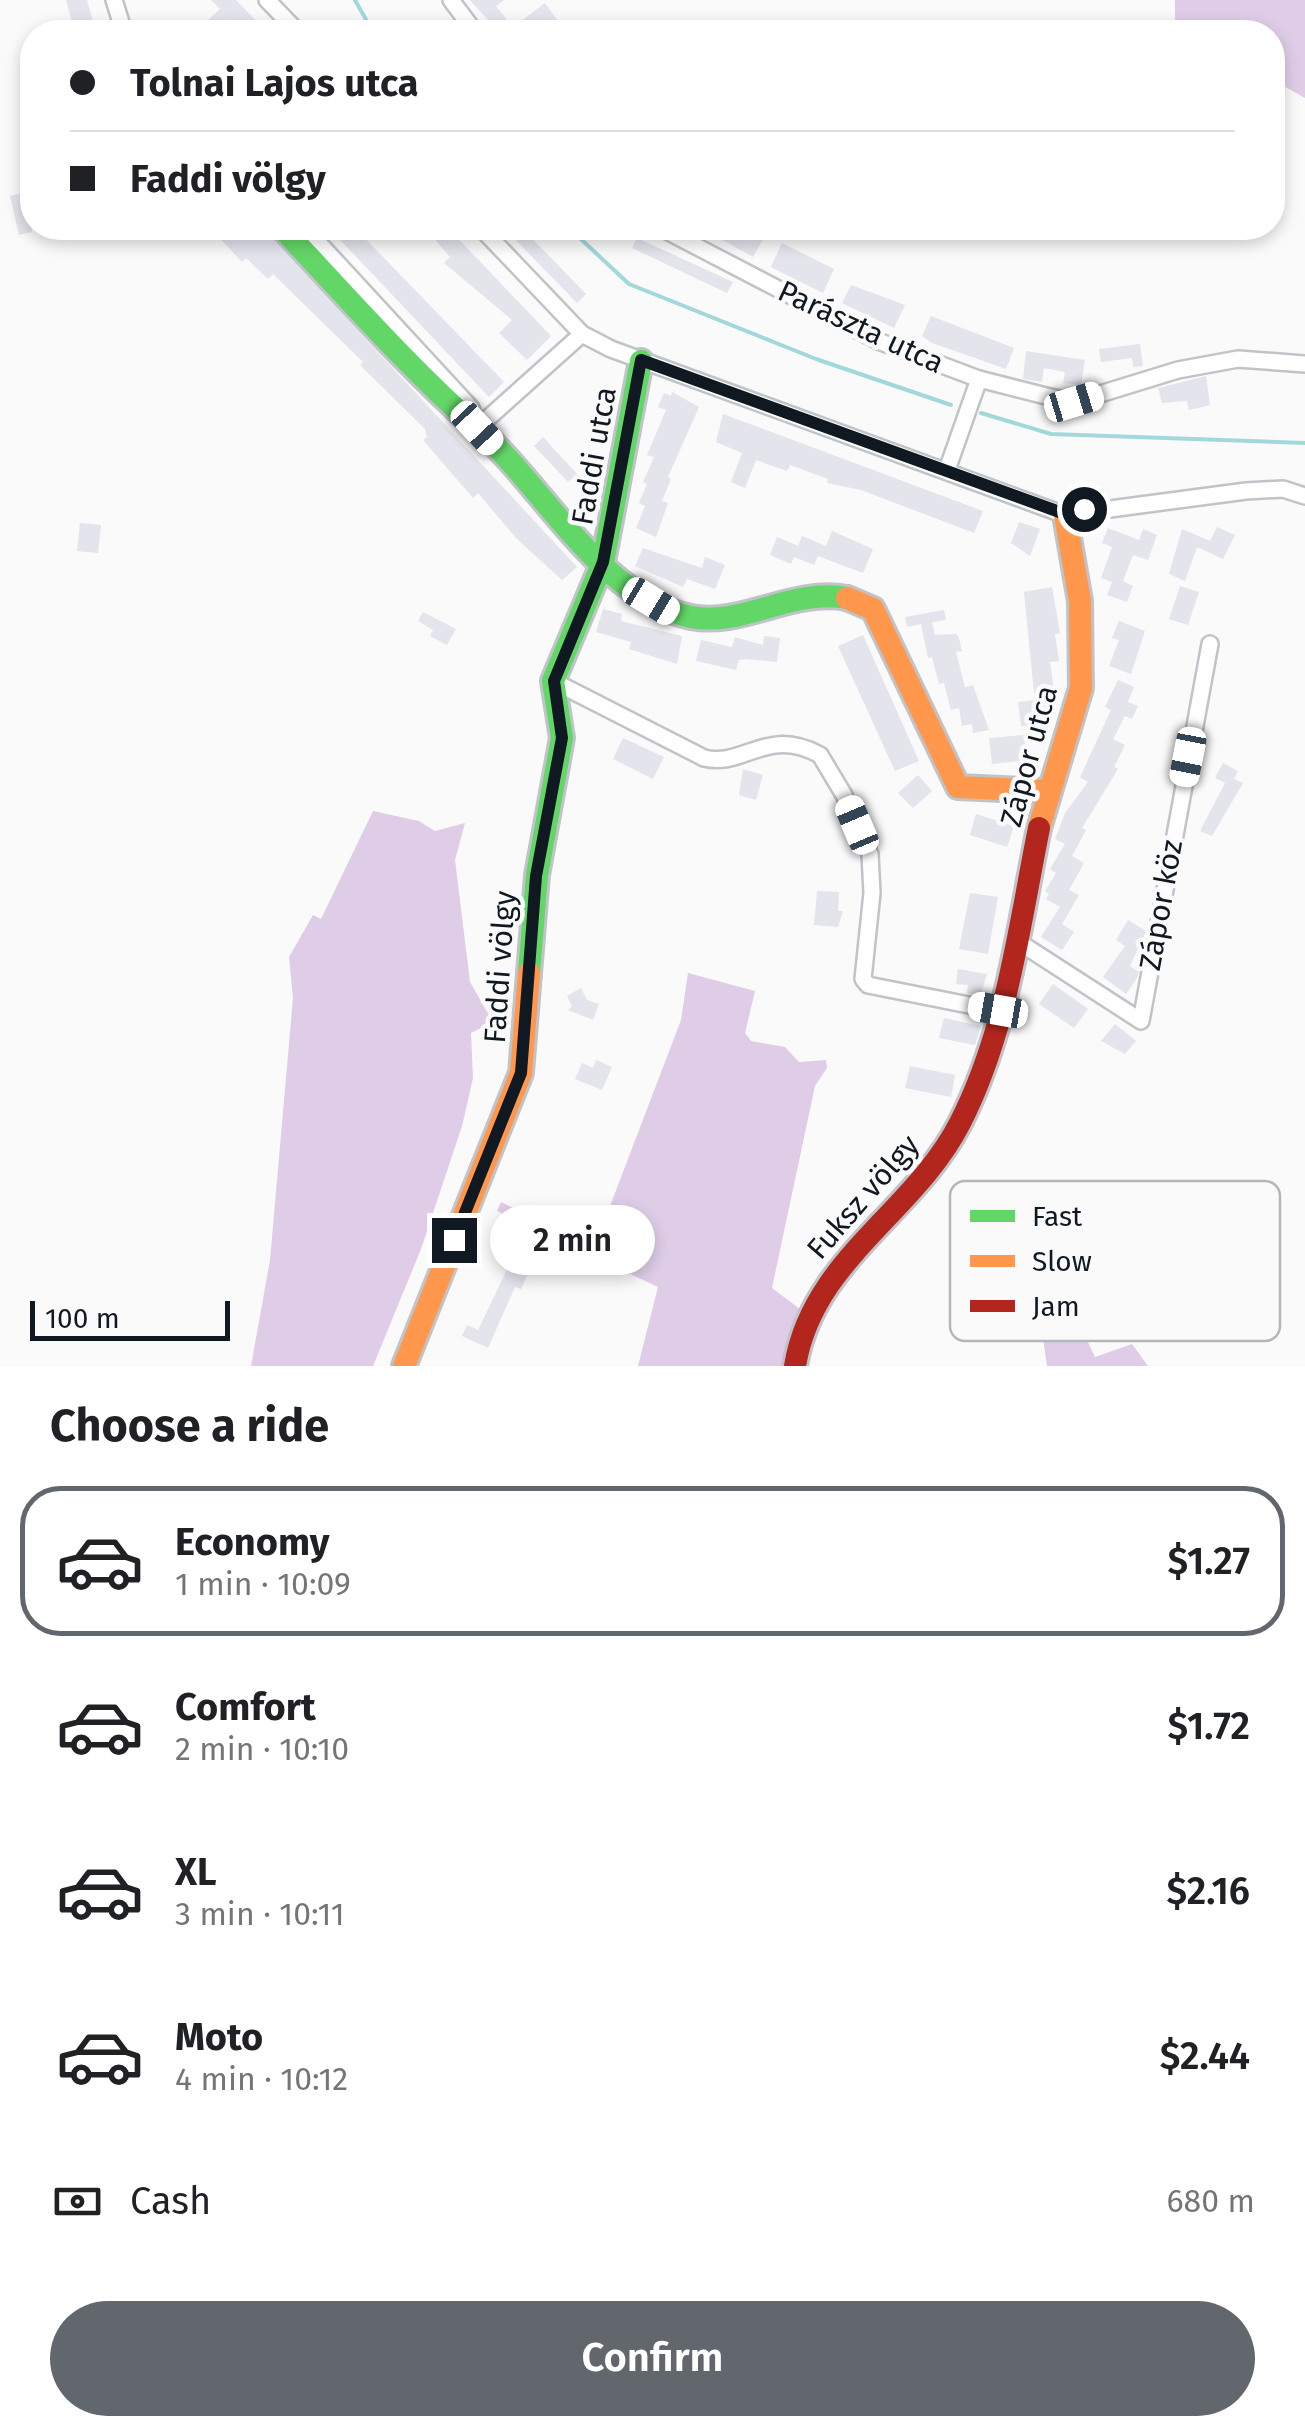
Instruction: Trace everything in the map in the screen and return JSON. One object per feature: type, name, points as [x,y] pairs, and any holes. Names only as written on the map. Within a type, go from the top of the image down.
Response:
[{"type":"street","points":[[267,0],[286,20]]},
{"type":"street","points":[[293,240],[463,420],[477,428],[634,591],[668,611],[695,618],[731,614],[803,593],[852,598],[873,609],[950,778],[958,786],[1046,791]]},
{"type":"street","points":[[316,240],[471,408],[477,428]]},
{"type":"street","points":[[492,240],[582,334],[641,360],[1065,514],[1246,491],[1283,490],[1305,496]]},
{"type":"street","name":"Parászta utca","points":[[685,240],[878,342],[979,378],[1074,402],[1178,370],[1238,359],[1305,364]]},
{"type":"street","points":[[477,428],[582,334]]},
{"type":"street","name":"Faddi utca","points":[[603,562],[641,360]]},
{"type":"street","points":[[947,470],[979,378]]},
{"type":"street","name":"Zápor utca","points":[[998,1010],[1017,940],[1046,791],[1081,692],[1083,641],[1065,514]]},
{"type":"street","points":[[603,562],[554,681],[704,758],[716,761],[780,744],[820,756],[844,795],[870,854],[872,893],[863,979],[868,986],[998,1010]]},
{"type":"street","name":"Zápor köz","points":[[1017,940],[1141,1021],[1210,644]]},
{"type":"street","name":"Faddi völgy","points":[[404,1366],[521,1073],[536,876],[562,738],[554,681]]},
{"type":"street","name":"Fuksz völgy","points":[[795,1366],[804,1320],[815,1301],[837,1271],[934,1168],[964,1116],[982,1076],[998,1010]]},
{"type":"shaded area","points":[[1175,0],[1305,0],[1305,98],[1285,87],[1285,20],[1175,20]]},
{"type":"shaded area","points":[[373,811],[419,821],[435,831],[465,823],[455,860],[470,982],[493,1022],[471,1033],[473,1078],[462,1126],[421,1249],[373,1366],[251,1366],[270,1260],[293,998],[289,957],[313,915],[321,919]]},
{"type":"shaded area","points":[[688,973],[755,991],[745,1033],[751,1041],[785,1047],[799,1062],[826,1060],[827,1068],[815,1086],[772,1288],[800,1309],[792,1366],[638,1366],[658,1287],[497,1211],[501,1202],[594,1248],[681,1020]]},
{"type":"shaded area","points":[[1043,1341],[1087,1341],[1095,1357],[1132,1344],[1148,1366],[1047,1366]]},
{"type":"building","points":[[66,0],[87,0],[93,20],[72,20]]},
{"type":"building","points":[[211,0],[236,0],[255,20],[208,20],[220,9]]},
{"type":"building","points":[[470,0],[504,0],[496,6],[507,20],[488,20]]},
{"type":"building","points":[[545,3],[557,20],[522,20]]},
{"type":"building","points":[[20,194],[20,235],[19,235],[10,196]]},
{"type":"building","points":[[221,240],[274,240],[577,567],[562,580],[517,539],[478,493],[473,498],[423,440],[427,437],[425,429],[360,365],[363,362],[273,274],[268,279],[246,258],[242,262]]},
{"type":"building","points":[[340,240],[367,240],[504,382],[489,397]]},
{"type":"building","points":[[435,240],[459,240],[551,336],[527,360],[499,333],[512,320],[444,263],[450,257]]},
{"type":"building","points":[[516,240],[534,240],[586,294],[577,303]]},
{"type":"building","points":[[636,240],[641,240],[733,282],[727,293],[632,248]]},
{"type":"building","points":[[723,240],[763,240],[753,257]]},
{"type":"building","points":[[782,243],[834,269],[823,293],[771,267]]},
{"type":"building","points":[[851,285],[905,305],[894,328],[842,303]]},
{"type":"building","points":[[931,316],[1014,348],[1006,369],[922,336]]},
{"type":"building","points":[[1140,344],[1143,366],[1133,367],[1132,358],[1101,362],[1099,349]]},
{"type":"building","points":[[1026,351],[1085,360],[1081,385],[1063,383],[1065,372],[1044,368],[1042,382],[1023,379]]},
{"type":"building","points":[[1206,376],[1210,405],[1189,410],[1187,401],[1162,403],[1158,388]]},
{"type":"building","points":[[672,392],[699,407],[668,477],[671,479],[662,501],[668,503],[656,537],[636,528],[645,506],[639,503],[647,484],[643,482],[654,457],[647,455],[666,410],[658,407],[664,393],[671,396]]},
{"type":"building","points":[[723,414],[983,511],[974,533],[861,490],[827,483],[828,479],[790,465],[787,471],[756,460],[745,488],[731,482],[742,453],[716,442]]},
{"type":"building","points":[[543,437],[577,474],[568,482],[534,446]]},
{"type":"building","points":[[1019,522],[1040,529],[1030,556],[1011,543]]},
{"type":"building","points":[[80,523],[101,525],[98,553],[77,551]]},
{"type":"building","points":[[1217,527],[1235,535],[1223,559],[1197,547],[1185,581],[1169,574],[1182,529],[1210,541]]},
{"type":"building","points":[[1108,528],[1139,540],[1143,529],[1157,535],[1148,560],[1133,555],[1123,581],[1133,586],[1127,602],[1107,595],[1112,582],[1101,578],[1112,547],[1102,543]]},
{"type":"building","points":[[832,531],[873,549],[863,573],[818,556],[814,565],[794,557],[791,564],[770,555],[777,537],[798,546],[802,536],[826,546]]},
{"type":"building","points":[[643,548],[702,568],[705,557],[725,565],[715,589],[687,579],[683,587],[635,566]]},
{"type":"building","points":[[1180,586],[1199,592],[1188,625],[1169,619]]},
{"type":"building","points":[[1052,587],[1060,633],[1055,634],[1059,661],[1050,662],[1054,691],[1034,693],[1024,592]]},
{"type":"building","points":[[603,609],[622,614],[621,621],[682,636],[677,664],[629,649],[631,642],[596,632]]},
{"type":"building","points":[[944,610],[946,620],[932,622],[935,635],[956,634],[959,638],[962,651],[956,652],[965,687],[973,685],[989,730],[973,733],[972,724],[962,726],[959,708],[951,710],[944,683],[939,684],[932,657],[928,658],[921,624],[907,627],[905,617]]},
{"type":"building","points":[[423,612],[456,629],[447,645],[430,636],[433,630],[418,621]]},
{"type":"building","points":[[1119,621],[1145,631],[1131,674],[1109,666],[1119,640],[1112,638]]},
{"type":"building","points":[[863,635],[919,761],[895,771],[838,646]]},
{"type":"building","points":[[764,636],[780,638],[777,662],[739,660],[736,670],[696,661],[701,640],[732,647],[735,637],[763,645]]},
{"type":"building","points":[[1118,680],[1134,687],[1128,702],[1138,706],[1132,719],[1125,716],[1113,739],[1125,745],[1114,767],[1118,769],[1082,828],[1086,830],[1072,856],[1084,863],[1069,890],[1079,895],[1062,924],[1074,932],[1062,950],[1041,937],[1060,907],[1046,899],[1049,894],[1045,891],[1056,873],[1050,869],[1065,844],[1055,839],[1065,813],[1088,782],[1080,777],[1111,710],[1105,707]]},
{"type":"building","points":[[1045,699],[1048,723],[1021,726],[1018,702]]},
{"type":"building","points":[[1024,735],[1027,760],[992,764],[989,738]]},
{"type":"building","points":[[623,738],[664,757],[653,779],[613,759]]},
{"type":"building","points":[[1223,763],[1238,771],[1234,779],[1243,783],[1212,836],[1200,831],[1225,783],[1215,778]]},
{"type":"building","points":[[743,769],[763,775],[756,800],[739,795]]},
{"type":"building","points":[[918,775],[932,791],[913,808],[898,793]]},
{"type":"building","points":[[976,814],[1014,826],[1007,847],[970,835]]},
{"type":"building","points":[[817,891],[839,892],[838,911],[843,911],[838,927],[814,925]]},
{"type":"building","points":[[970,893],[998,897],[988,954],[959,949]]},
{"type":"building","points":[[1128,920],[1146,931],[1130,966],[1139,972],[1126,994],[1103,977],[1125,946],[1116,940]]},
{"type":"building","points":[[958,969],[987,974],[980,996],[967,993],[968,985],[956,984]]},
{"type":"building","points":[[1053,984],[1088,1009],[1074,1028],[1039,1004]]},
{"type":"building","points":[[581,988],[587,1000],[599,1004],[593,1020],[568,1010],[572,1006],[567,996]]},
{"type":"building","points":[[944,1018],[981,1026],[975,1045],[939,1038]]},
{"type":"building","points":[[1115,1024],[1136,1041],[1125,1054],[1101,1041]]},
{"type":"building","points":[[596,1060],[612,1067],[602,1090],[575,1079],[582,1063],[593,1068]]},
{"type":"building","points":[[910,1066],[955,1075],[951,1097],[905,1088]]},
{"type":"building","points":[[514,1255],[533,1263],[521,1289],[515,1287],[488,1348],[462,1336],[467,1325],[478,1330]]},
{"type":"waterway","points":[[355,0],[366,20]]},
{"type":"waterway","points":[[582,240],[629,284],[816,359],[951,405]]},
{"type":"waterway","points":[[981,413],[1051,434],[1305,443]]},
{"type":"traffic: fast","points":[[293,240],[402,356],[502,452],[601,564],[629,588],[659,606],[710,619],[806,598],[847,598]]},
{"type":"traffic: fast","points":[[529,973],[537,875],[562,738],[553,681],[603,562],[641,361]]},
{"type":"traffic: slow","points":[[1039,828],[1081,688],[1080,601],[1065,515]]},
{"type":"traffic: slow","points":[[847,598],[873,609],[958,787],[1046,791]]},
{"type":"traffic: slow","points":[[404,1366],[521,1073],[529,973]]},
{"type":"traffic: jam","points":[[795,1366],[805,1329],[821,1296],[940,1155],[976,1088],[1010,978],[1039,828]]},
{"type":"route","points":[[454,1240],[521,1073],[536,876],[562,738],[554,681],[603,562],[634,414],[641,360],[1065,514],[1084,509]]}]
